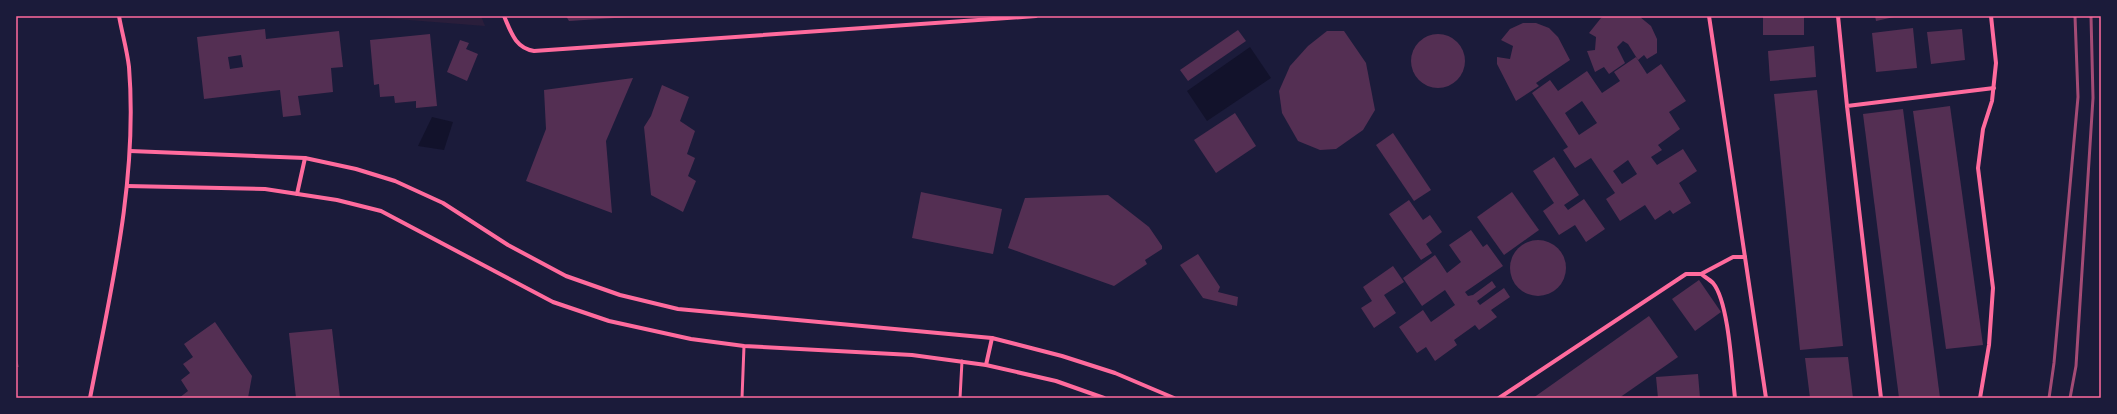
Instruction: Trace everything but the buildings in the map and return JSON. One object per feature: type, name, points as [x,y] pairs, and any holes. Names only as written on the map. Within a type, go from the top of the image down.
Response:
[{"type":"street","points":[[90,398],[110,295],[127,186],[130,151],[129,66],[118,16]]},
{"type":"street","points":[[504,16],[516,43],[525,50],[534,51],[1036,16]]},
{"type":"street","points":[[1709,16],[1766,398]]},
{"type":"street","points":[[1838,16],[1881,398]]},
{"type":"street","points":[[1980,398],[1989,345],[1993,288],[1978,168],[1983,128],[1994,88],[1996,63],[1991,16]]},
{"type":"street","points":[[1847,106],[1994,88]]},
{"type":"street","points":[[130,151],[305,158],[356,169],[395,181],[443,203],[508,245],[566,276],[620,295],[678,309],[992,338],[1085,363],[1115,373],[1174,398]]},
{"type":"street","points":[[297,194],[305,158]]},
{"type":"street","points":[[127,186],[265,190],[338,200],[380,211],[553,302],[595,316],[691,339],[744,346],[912,355],[986,365],[1056,381],[1104,398]]},
{"type":"street","points":[[1499,398],[1686,274],[1701,274],[1732,257],[1745,257]]},
{"type":"street","points":[[1701,274],[1714,283],[1725,314],[1735,398]]},
{"type":"street","points":[[986,365],[992,338]]},
{"type":"lane","points":[[742,398],[744,346]]},
{"type":"lane","points":[[960,398],[962,362]]},
{"type":"shaded area","points":[[358,16],[481,16],[485,26]]},
{"type":"shaded area","points":[[1250,47],[1271,78],[1207,121],[1187,91]]},
{"type":"shaded area","points":[[432,117],[453,122],[444,150],[418,146]]},
{"type":"railway","points":[[2049,398],[2054,363],[2078,97],[2075,16]]},
{"type":"railway","points":[[2070,398],[2076,366],[2093,98],[2091,16]]}]
